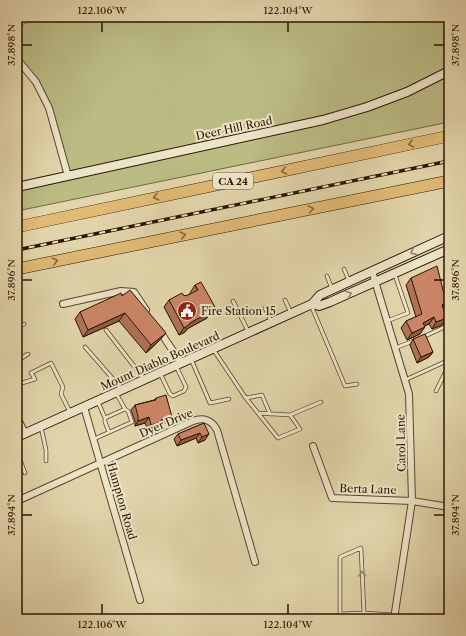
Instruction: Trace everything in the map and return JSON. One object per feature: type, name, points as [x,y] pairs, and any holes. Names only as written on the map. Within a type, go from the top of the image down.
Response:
[{"type":"highway","name":"CA 24","points":[[17,227],[449,136]]},
{"type":"highway","points":[[17,269],[449,181]]},
{"type":"main road","name":"Deer Hill Road","points":[[17,187],[323,120],[367,107],[407,92],[449,71]]},
{"type":"main road","name":"Mount Diablo Boulevard","points":[[17,437],[291,314],[311,304],[320,295],[332,289],[449,236]]},
{"type":"main road","name":"Mount Diablo Boulevard","points":[[311,304],[318,306],[330,302],[449,249]]},
{"type":"street","points":[[17,60],[36,82],[49,108],[68,176]]},
{"type":"street","name":"Carol Lane","points":[[372,271],[410,394],[412,501],[394,617]]},
{"type":"street","points":[[63,304],[121,291],[134,292],[151,318]]},
{"type":"street","points":[[155,324],[178,365]]},
{"type":"street","name":"Hampton Road","points":[[84,407],[140,600]]},
{"type":"street","points":[[17,416],[25,434]]},
{"type":"street","name":"Dyer Drive","points":[[17,501],[193,421],[203,419],[212,422],[217,430],[255,562]]},
{"type":"street","name":"Berta Lane","points":[[313,446],[332,498],[412,501]]},
{"type":"street","points":[[412,501],[449,506]]},
{"type":"lane","points":[[344,270],[349,281]]},
{"type":"lane","points":[[387,321],[408,313],[395,274]]},
{"type":"lane","points":[[327,276],[332,289]]},
{"type":"lane","points":[[285,300],[291,314]]},
{"type":"lane","points":[[233,301],[249,333]]},
{"type":"lane","points":[[311,304],[345,386],[357,384]]},
{"type":"lane","points":[[265,308],[272,322]]},
{"type":"lane","points":[[17,327],[24,324]]},
{"type":"lane","points":[[395,348],[449,325]]},
{"type":"lane","points":[[106,330],[144,380]]},
{"type":"lane","points":[[85,347],[119,391],[125,409],[128,411],[132,422],[94,439]]},
{"type":"lane","points":[[213,349],[246,398],[278,438],[300,429],[290,415]]},
{"type":"lane","points":[[17,361],[28,354]]},
{"type":"lane","points":[[191,359],[210,403],[230,399]]},
{"type":"lane","points":[[405,380],[449,360]]},
{"type":"lane","points":[[17,380],[22,383],[35,379],[31,373],[51,363],[63,387],[61,394],[70,413]]},
{"type":"lane","points":[[160,373],[170,394],[173,396],[184,391],[186,387],[178,365]]},
{"type":"lane","points":[[436,391],[449,365]]},
{"type":"lane","points":[[246,398],[262,395],[270,414]]},
{"type":"lane","points":[[98,401],[109,432]]},
{"type":"lane","points":[[258,413],[290,415],[321,402]]},
{"type":"lane","points":[[105,418],[125,409]]},
{"type":"lane","points":[[41,427],[46,450],[46,461]]},
{"type":"lane","points":[[17,452],[25,473]]},
{"type":"lane","points":[[364,613],[361,548],[340,557],[340,614],[364,613],[394,617]]},
{"type":"green space","points":[[35,17],[449,17],[449,122],[17,211],[17,187],[67,176],[49,108],[24,68],[17,72],[17,27],[35,19]]},
{"type":"building","points":[[437,266],[446,302],[442,305],[447,318],[436,322],[434,317],[423,323],[425,327],[412,333],[406,321],[422,314],[411,278]]},
{"type":"building","name":"Fire Station 15","points":[[201,282],[215,307],[211,310],[212,311],[184,328],[169,300],[182,293],[186,296],[198,290],[195,285]]},
{"type":"building","points":[[130,290],[166,333],[151,345],[125,313],[88,330],[80,312],[121,293],[122,296]]},
{"type":"building","points":[[425,334],[433,352],[421,357],[413,339]]},
{"type":"building","points":[[166,395],[172,417],[151,425],[149,417],[138,421],[135,405],[156,400],[156,398]]},
{"type":"building","points":[[204,423],[209,434],[202,437],[200,433],[181,440],[178,434]]},
{"type":"waterway","points":[[233,619],[245,615],[253,615],[257,619]]},
{"type":"railway","points":[[17,250],[449,161]]},
{"type":"place","name":"Fire Station 15","points":[[187,311]]}]
